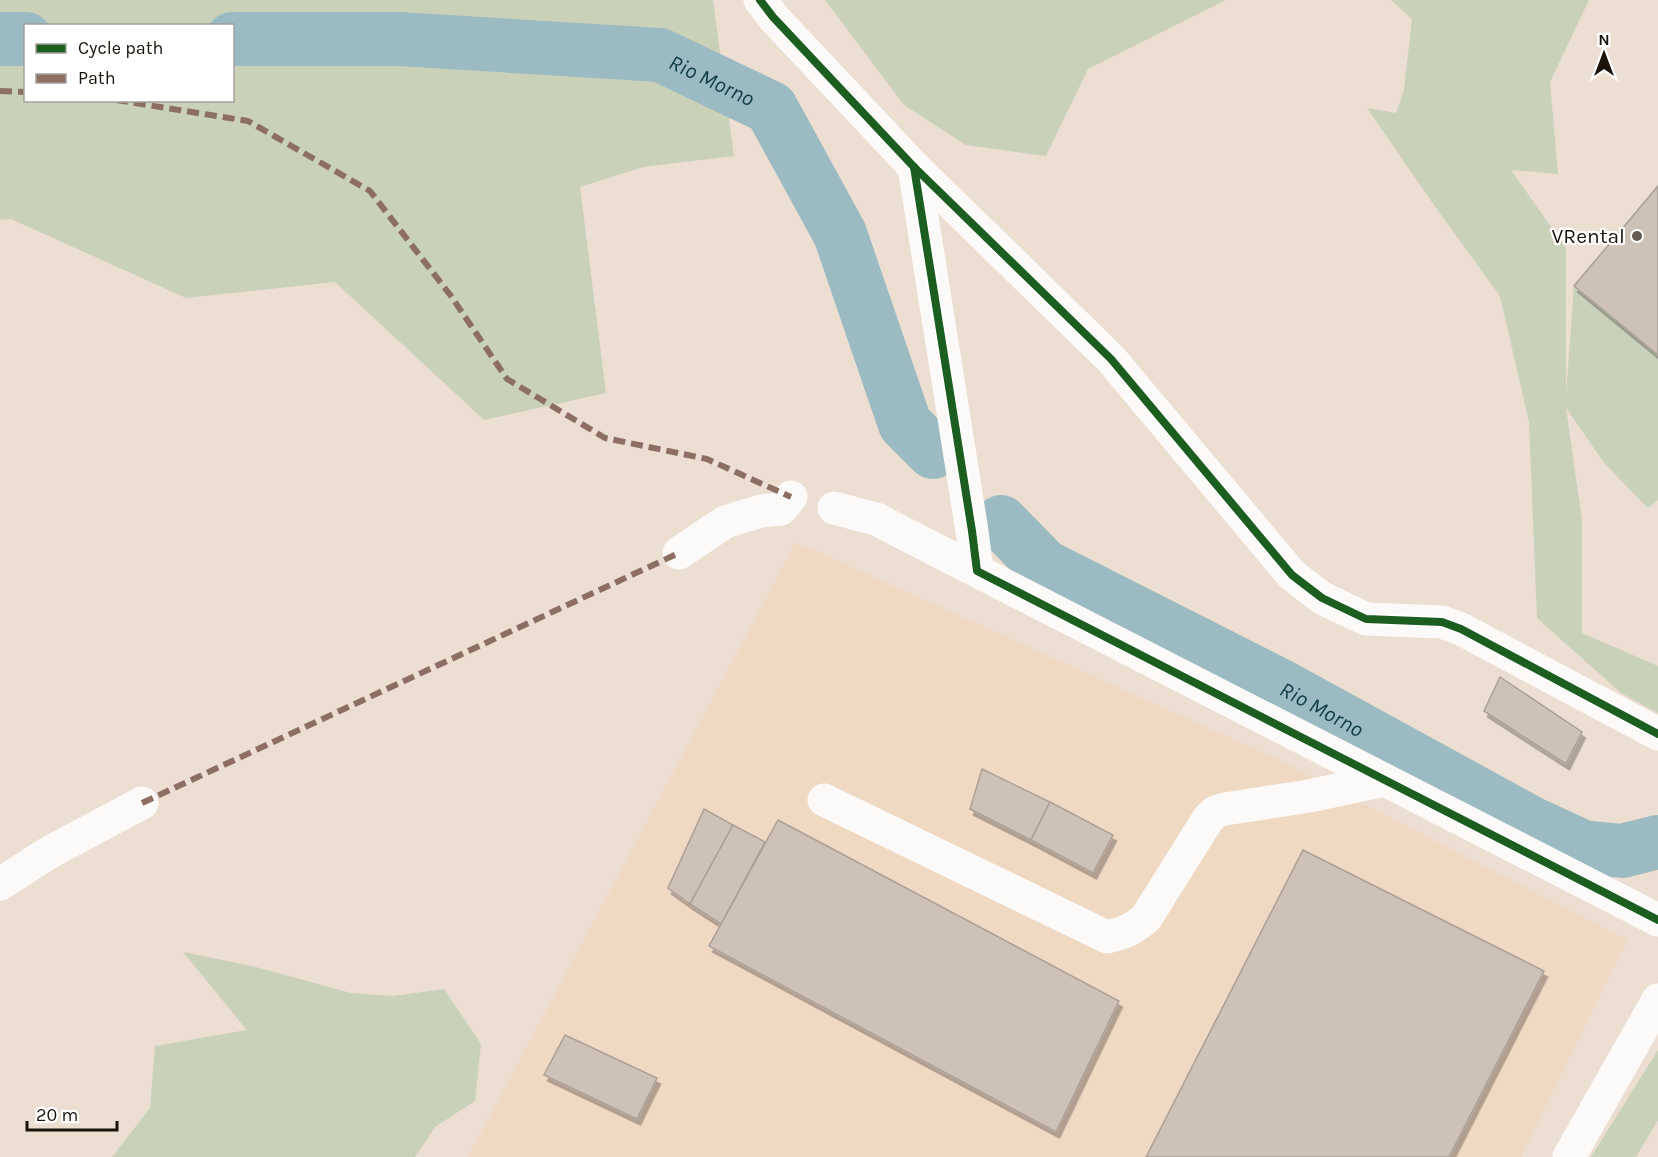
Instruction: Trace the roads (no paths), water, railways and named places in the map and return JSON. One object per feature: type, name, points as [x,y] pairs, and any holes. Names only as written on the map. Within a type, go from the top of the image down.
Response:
[{"type":"street","points":[[760,0],[773,17],[914,166],[1111,359],[1292,575],[1322,598],[1366,619],[1442,622],[1461,628],[1658,734]]},
{"type":"street","points":[[914,166],[977,571]]},
{"type":"street","points":[[679,553],[725,522],[761,511],[781,509],[791,497]]},
{"type":"street","points":[[834,508],[876,519],[1658,920]]},
{"type":"street","points":[[824,800],[1107,937],[1134,929],[1146,918],[1208,819],[1215,812],[1384,780]]},
{"type":"street","points":[[0,884],[50,852],[142,803]]},
{"type":"street","points":[[1569,1157],[1658,1000]]},
{"type":"waterway","name":"Rio Morno","points":[[0,39],[24,39]]},
{"type":"waterway","name":"Rio Morno","points":[[234,39],[399,39],[660,55],[771,108],[840,234],[905,424],[933,452]]},
{"type":"waterway","name":"Rio Morno","points":[[1001,522],[1044,566],[1277,684],[1531,823],[1583,847],[1622,851],[1658,842]]},
{"type":"place","name":"VRental","points":[[1637,236]]}]
